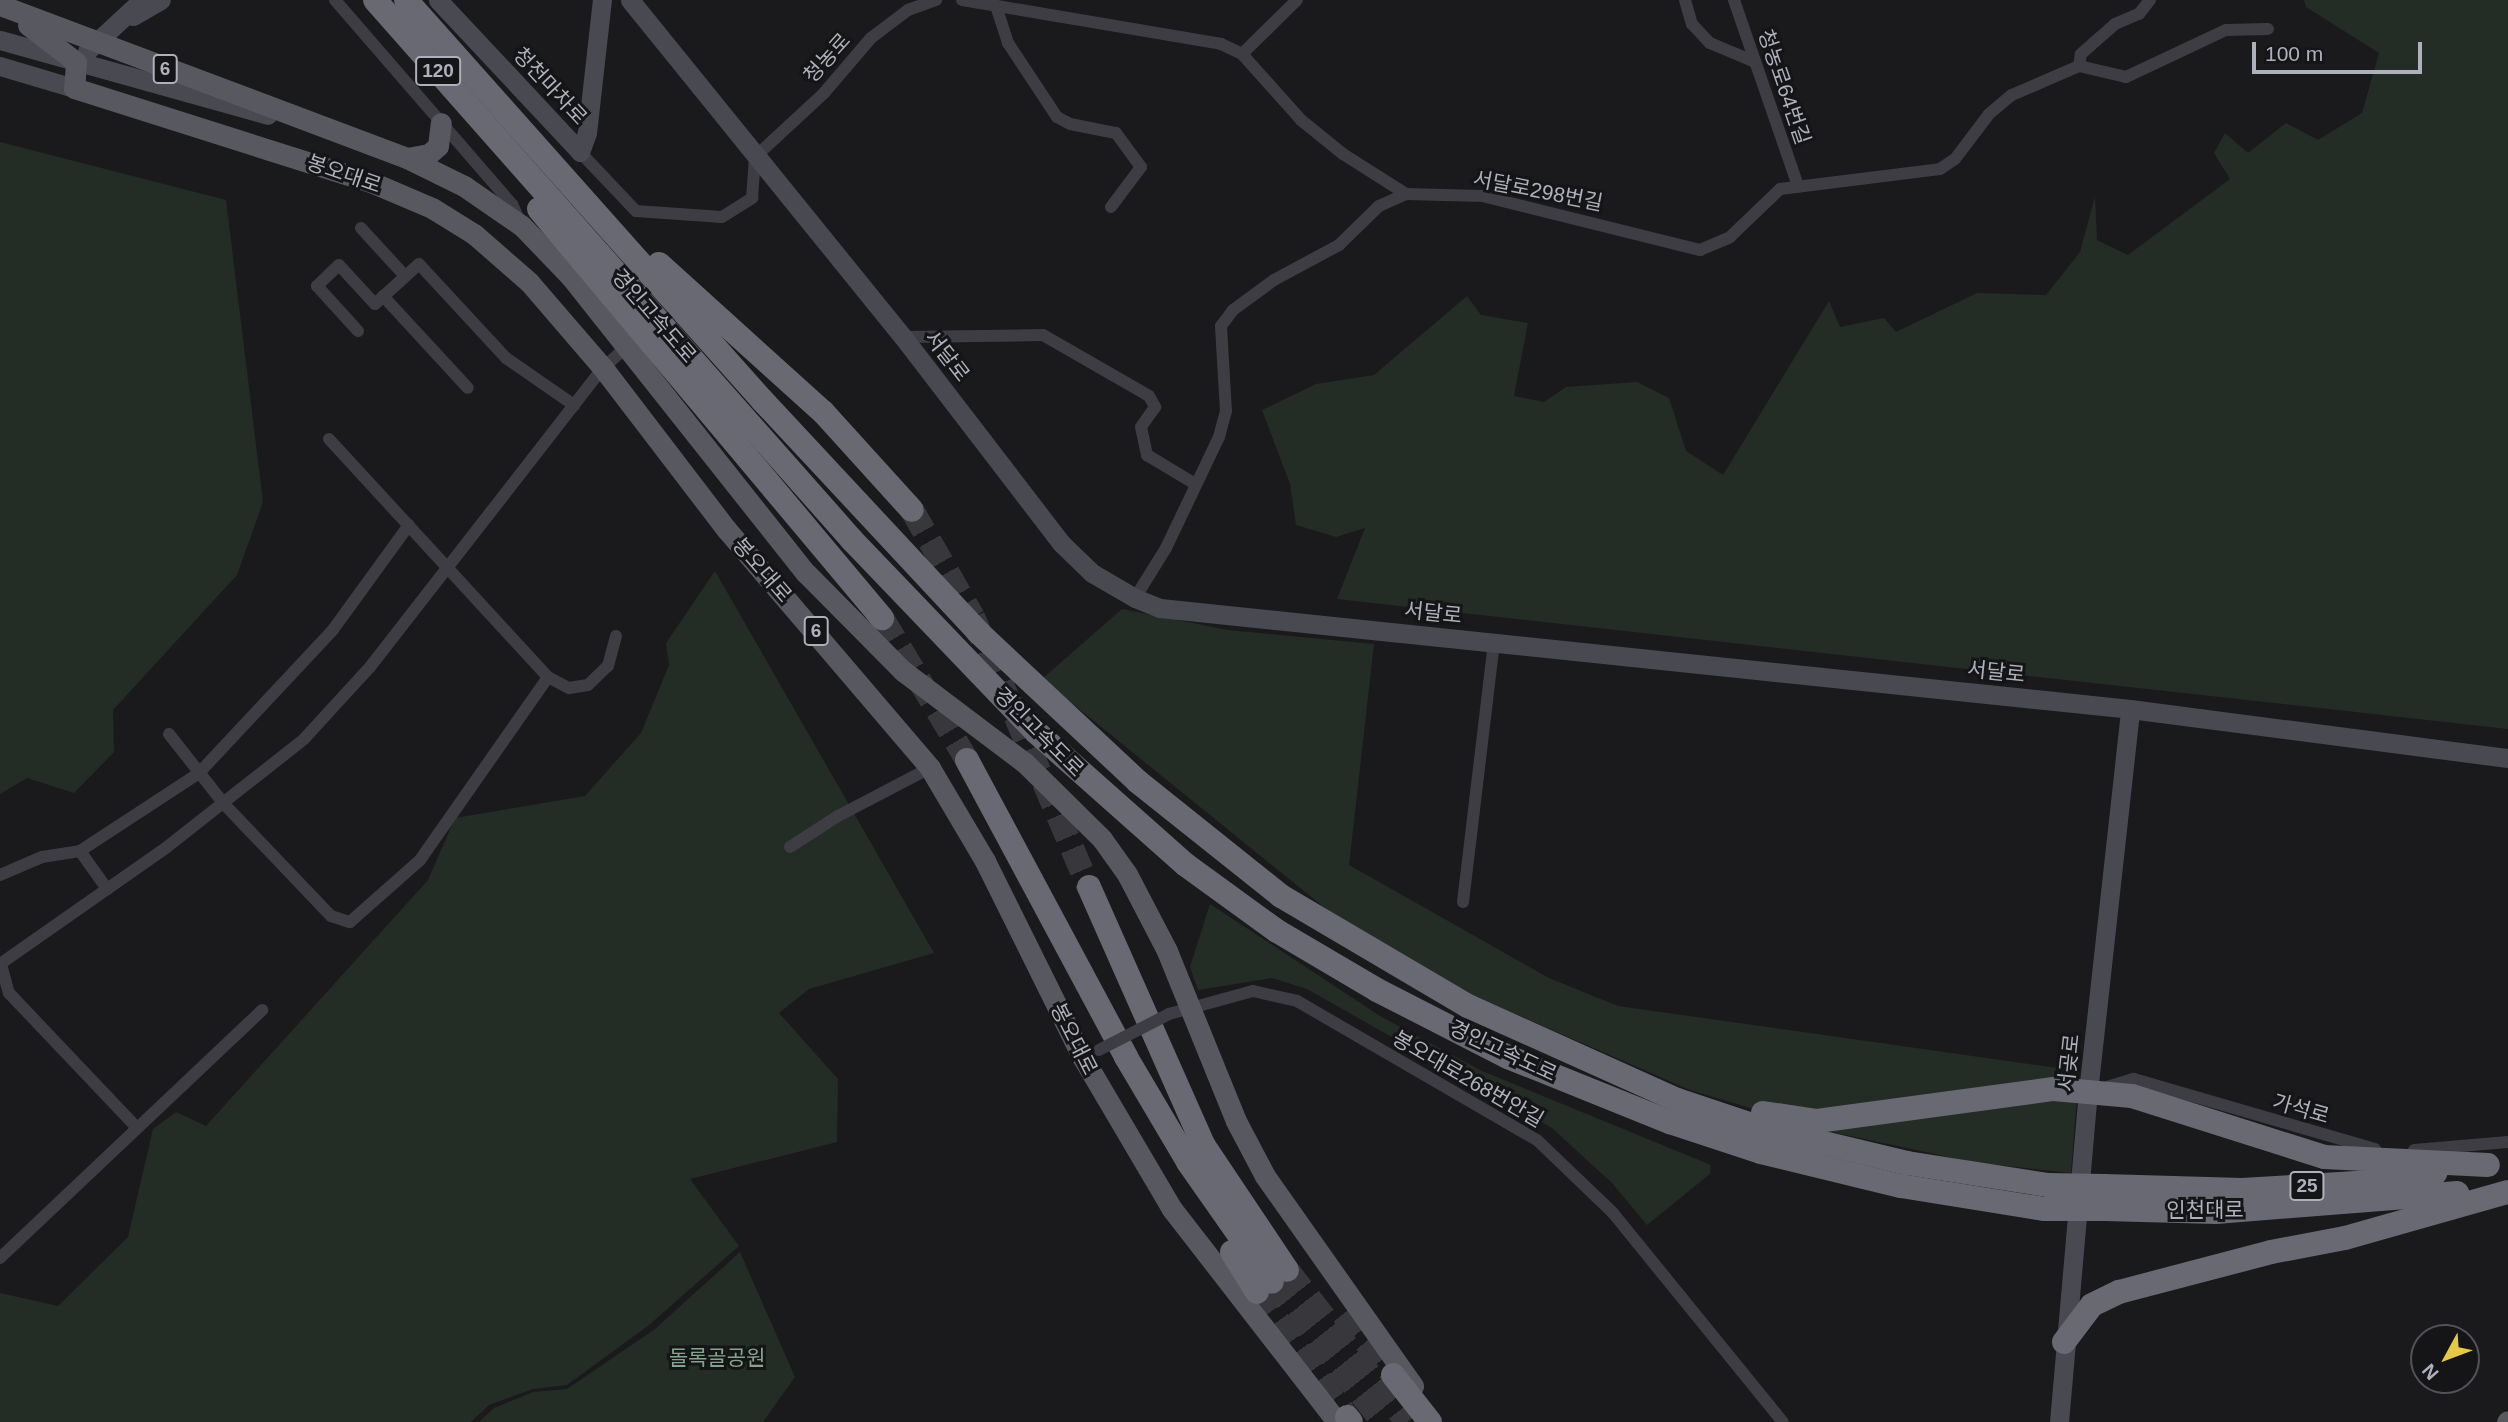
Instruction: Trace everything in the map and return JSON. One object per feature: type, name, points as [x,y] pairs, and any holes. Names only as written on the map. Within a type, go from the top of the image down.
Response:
[{"type":"highway","name":"경인고속도로","points":[[375,0],[508,132],[978,632],[1137,781],[1281,896],[1358,945],[1468,1006],[1677,1100],[1904,1174]]},
{"type":"highway","name":"경인고속도로","points":[[406,0],[508,132],[861,550],[1036,732],[1186,865],[1277,931],[1377,990],[1508,1057],[1670,1122],[1761,1152],[1904,1174]]},
{"type":"highway","points":[[508,132],[579,176],[661,267],[823,412],[912,510]]},
{"type":"highway","points":[[508,132],[539,208],[882,618]]},
{"type":"highway","name":"봉오대로","points":[[967,760],[1188,1162],[1278,1275],[1204,1146],[1088,887]]},
{"type":"highway","points":[[1677,1100],[1817,1121],[2054,1089],[2132,1096],[2324,1157],[2498,1163]]},
{"type":"highway","name":"인천대로","points":[[1904,1174],[2046,1197],[2105,1198],[2372,1182],[2498,1163]]},
{"type":"highway","name":"인천대로","points":[[2105,1198],[2217,1212],[2318,1207],[2508,1184]]},
{"type":"highway","points":[[2064,1342],[2092,1305],[2119,1292],[2271,1252],[2344,1238],[2508,1192]]},
{"type":"highway","points":[[1393,1375],[1430,1422]]},
{"type":"main road","name":"봉오대로","points":[[0,5],[330,132],[407,158],[464,186],[522,226],[570,277],[806,573],[863,634],[903,671],[1025,763],[1101,839],[1133,885],[1191,1009],[1236,1121],[1265,1176],[1353,1306],[1441,1422]]},
{"type":"main road","name":"6","points":[[0,5],[76,62]]},
{"type":"main road","points":[[74,88],[76,62]]},
{"type":"main road","name":"봉오대로","points":[[74,88],[371,182],[432,208],[474,234],[529,282],[603,368],[727,530],[930,768],[985,861],[1091,1054],[1172,1209],[1345,1421]]},
{"type":"main road","points":[[407,158],[429,154],[438,146],[441,123]]},
{"type":"street","points":[[118,21],[127,0]]},
{"type":"street","points":[[76,62],[142,0]]},
{"type":"street","points":[[118,21],[149,10],[161,0]]},
{"type":"street","points":[[335,0],[512,204],[522,226]]},
{"type":"street","name":"청천마차로","points":[[438,0],[580,152],[587,133],[603,0]]},
{"type":"street","name":"서달로","points":[[629,0],[903,337],[1061,543],[1092,573],[1135,598],[1160,608],[2130,709],[2508,758]]},
{"type":"street","name":"청농로","points":[[755,157],[824,93],[872,37],[908,9],[936,0]]},
{"type":"street","points":[[962,0],[997,9],[1222,44],[1242,54],[1301,120],[1343,154],[1406,194]]},
{"type":"street","points":[[1242,54],[1297,0]]},
{"type":"street","points":[[1685,0],[1692,24],[1710,43],[1755,62]]},
{"type":"street","name":"청농로64번길","points":[[1734,0],[1798,186]]},
{"type":"street","points":[[2150,0],[2139,14],[2115,23],[2081,54],[2080,66],[2126,77],[2226,30],[2268,29]]},
{"type":"street","points":[[997,9],[1008,43],[1057,117],[1070,124],[1116,133],[1141,167],[1111,208]]},
{"type":"street","name":"봉오대로","points":[[0,40],[330,132]]},
{"type":"street","name":"봉오대로","points":[[0,66],[74,88]]},
{"type":"street","name":"서달로298번길","points":[[1135,598],[1166,548],[1219,437],[1226,411],[1221,326],[1233,310],[1274,280],[1324,256],[1379,206],[1406,194],[1482,195],[1700,250],[1730,237],[1780,189],[1940,169],[1955,159],[1989,114],[2012,95],[2080,66]]},
{"type":"street","points":[[580,152],[636,211],[722,217],[752,198],[755,157]]},
{"type":"street","points":[[361,228],[405,276]]},
{"type":"street","points":[[358,331],[317,286],[339,265],[375,304],[419,264],[506,358],[574,405]]},
{"type":"street","points":[[383,296],[468,388]]},
{"type":"street","points":[[903,337],[1043,335],[1149,396],[1155,407],[1141,427],[1147,455],[1195,484]]},
{"type":"street","points":[[137,1128],[4,993],[0,964],[224,804],[336,706],[448,568],[603,368],[625,348]]},
{"type":"street","points":[[329,439],[548,677],[569,688],[588,685],[608,666],[616,636]]},
{"type":"street","points":[[0,875],[42,858],[80,851],[199,772],[332,631],[409,525]]},
{"type":"street","points":[[1464,902],[1494,642]]},
{"type":"street","points":[[169,734],[224,804],[331,916],[350,922],[420,860],[548,677]]},
{"type":"street","name":"서곶로","points":[[2059,1422],[2088,1092],[2130,709]]},
{"type":"street","points":[[790,847],[838,816],[930,768]]},
{"type":"street","points":[[80,851],[107,889]]},
{"type":"street","name":"봉오대로268번안길","points":[[1091,1054],[1169,1014],[1191,1009],[1225,995],[1253,991],[1297,1001],[1537,1140],[1613,1213],[1783,1422]]},
{"type":"street","points":[[0,1258],[262,1010]]},
{"type":"street","name":"가석로","points":[[2088,1092],[2134,1079],[2365,1148],[2412,1151],[2508,1142]]},
{"type":"green space","points":[[2304,0],[2508,0],[2508,729],[1337,599],[1365,528],[1336,537],[1296,525],[1290,484],[1262,410],[1316,384],[1374,375],[1467,296],[1481,315],[1528,323],[1514,396],[1544,402],[1566,387],[1637,382],[1669,398],[1686,451],[1723,475],[1829,301],[1840,327],[1884,318],[1896,332],[1977,293],[2046,295],[2080,252],[2095,197],[2097,240],[2128,255],[2230,179],[2214,153],[2225,133],[2248,153],[2286,123],[2318,140],[2362,113],[2379,53],[2306,7]]},
{"type":"green space","points":[[0,142],[226,200],[263,502],[237,575],[113,710],[114,752],[74,793],[27,778],[0,794]]},
{"type":"green space","points":[[715,571],[934,953],[809,989],[779,1013],[838,1079],[837,1142],[690,1179],[739,1246],[649,1325],[567,1385],[533,1389],[489,1405],[471,1422],[0,1422],[0,1293],[58,1306],[128,1237],[153,1129],[176,1112],[206,1126],[428,880],[455,818],[585,796],[641,733],[669,665],[666,643]]},
{"type":"green space","points":[[1122,609],[1228,630],[1374,644],[1349,865],[1549,978],[1618,1006],[2079,1071],[2071,1173],[1972,1162],[1827,1131],[1690,1090],[1472,995],[1331,913],[1042,679]]},
{"type":"green space","points":[[1210,904],[1380,1016],[1482,1071],[1711,1165],[1710,1174],[1647,1225],[1612,1183],[1552,1128],[1307,989],[1272,978],[1198,990],[1190,967]]},
{"type":"green space","name":"돌록골공원","points":[[740,1252],[795,1377],[763,1422],[479,1422],[494,1408],[533,1392],[567,1389],[655,1329]]},
{"type":"tunnel","points":[[912,510],[973,617],[1089,887]]},
{"type":"tunnel","points":[[882,618],[967,760]]},
{"type":"tunnel","points":[[1287,1270],[1407,1422]]},
{"type":"tunnel","points":[[1272,1282],[1383,1422]]},
{"type":"tunnel","points":[[1257,1292],[1347,1417]]},
{"type":"tunnel","points":[[1343,1314],[1393,1375]]}]
